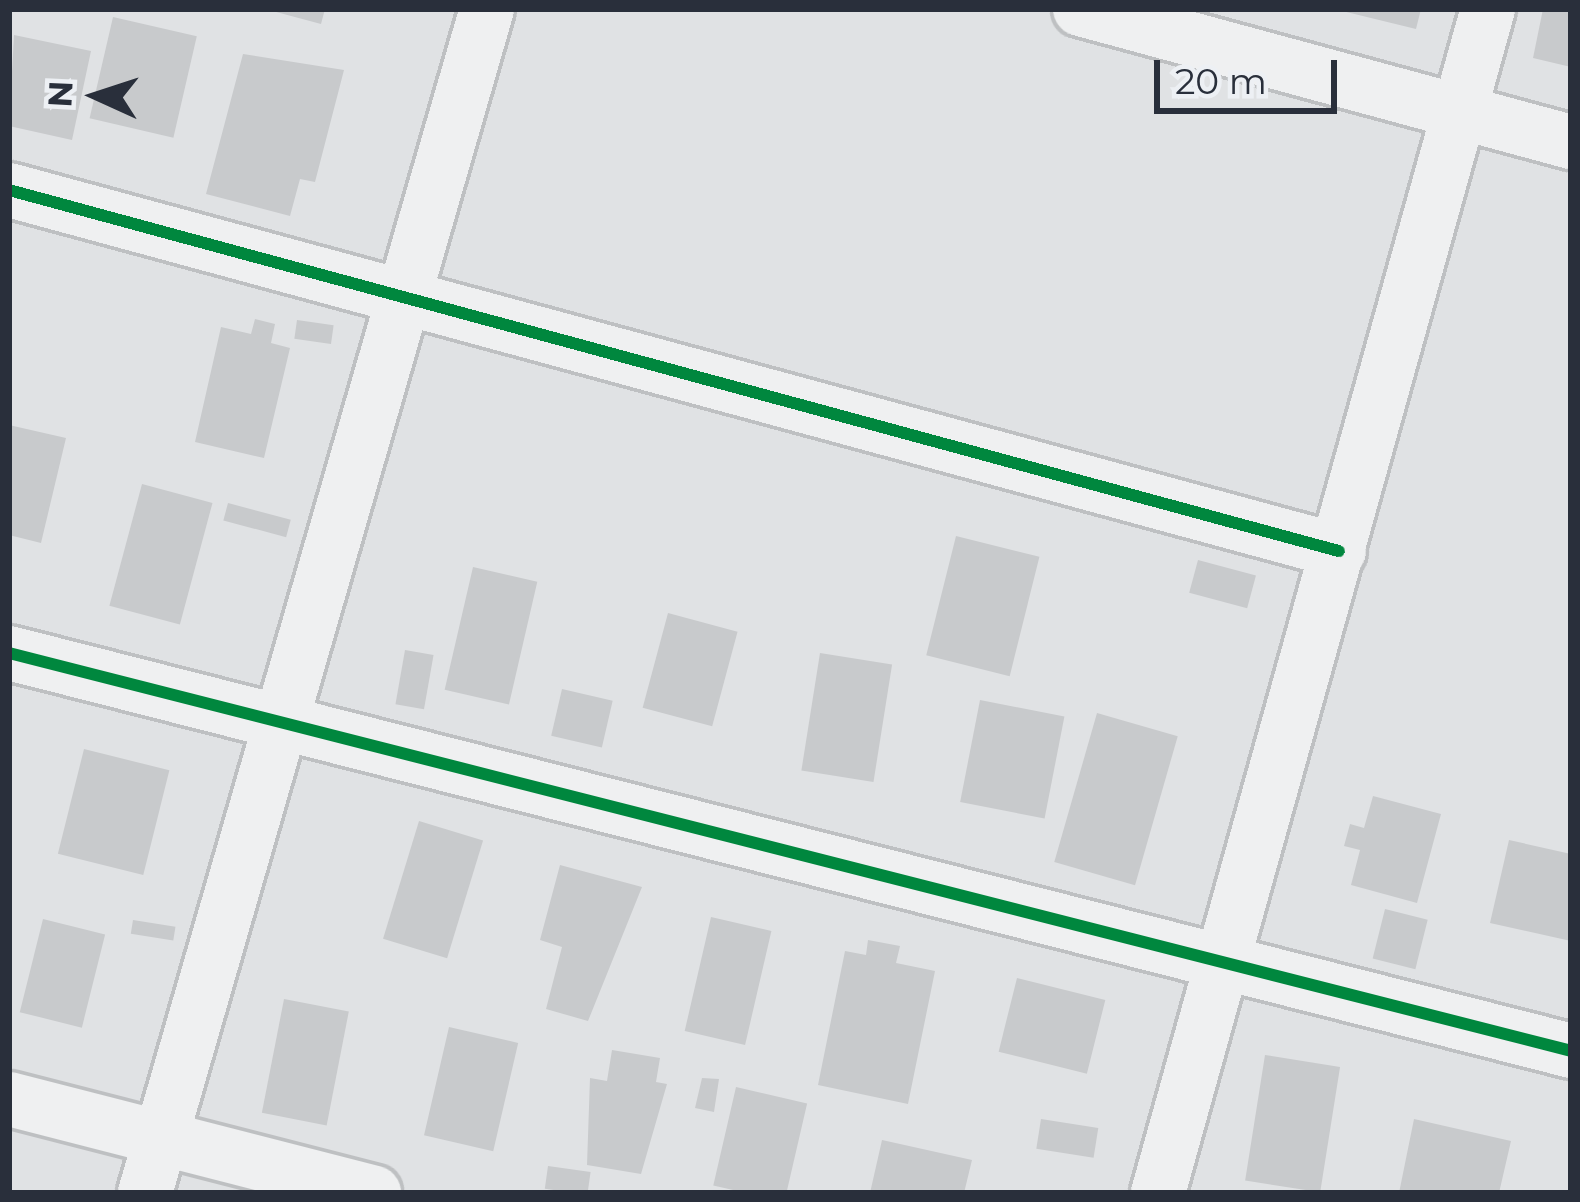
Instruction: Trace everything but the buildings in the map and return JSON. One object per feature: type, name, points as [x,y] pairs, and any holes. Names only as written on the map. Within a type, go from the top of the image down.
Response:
[{"type":"street","points":[[145,1193],[487,9]]},
{"type":"street","points":[[1080,9],[1571,142]]},
{"type":"street","points":[[1158,1193],[1488,9]]},
{"type":"street","points":[[9,190],[1339,551]]},
{"type":"street","points":[[9,653],[1571,1051]]},
{"type":"street","points":[[9,1099],[374,1193]]},
{"type":"cycle path","points":[[9,190],[1339,551]]},
{"type":"cycle path","points":[[9,653],[1571,1051]]}]
